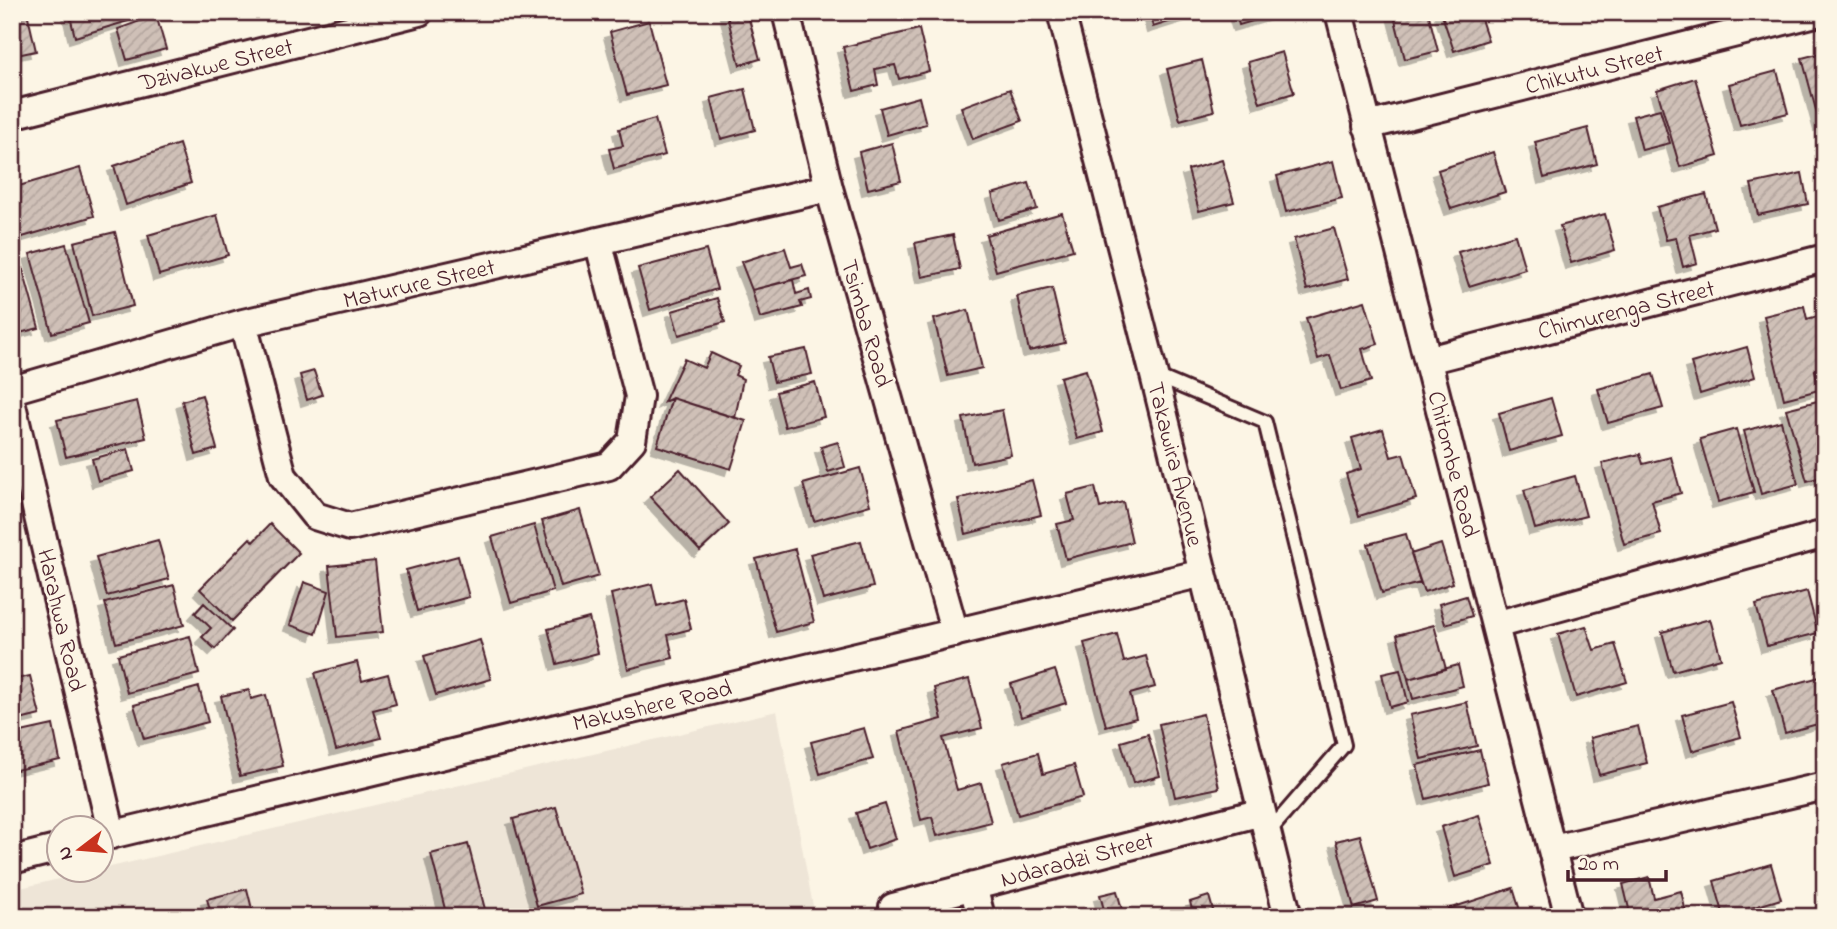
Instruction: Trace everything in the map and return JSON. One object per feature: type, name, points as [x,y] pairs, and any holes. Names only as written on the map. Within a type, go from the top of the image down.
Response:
[{"type":"street","name":"Dzivakwe Street","points":[[12,115],[419,12]]},
{"type":"street","name":"Tsimba Road","points":[[786,12],[829,188],[954,633]]},
{"type":"street","name":"Takawira Avenue","points":[[1061,12],[1288,917]]},
{"type":"street","name":"Chitombe Road","points":[[1339,12],[1569,917]]},
{"type":"street","name":"Chikutu Street","points":[[1367,126],[1821,12]]},
{"type":"street","name":"Maturure Street","points":[[12,390],[243,323],[829,188]]},
{"type":"street","points":[[243,323],[283,476],[315,516],[350,527],[376,521],[609,466],[632,440],[639,396],[598,241]]},
{"type":"street","name":"Chimurenga Street","points":[[1428,360],[1825,258]]},
{"type":"street","name":"Harahwa Road","points":[[12,405],[102,814]]},
{"type":"street","points":[[1495,625],[1825,534]]},
{"type":"street","name":"Makushere Road","points":[[116,834],[1203,573]]},
{"type":"street","points":[[1553,849],[1825,786]]},
{"type":"street","name":"Ndaradzi Street","points":[[893,907],[973,886],[1265,823]]},
{"type":"street","points":[[12,860],[46,852]]},
{"type":"street","points":[[973,886],[981,917]]},
{"type":"lane","points":[[1154,375],[1265,422],[1344,745],[1265,823]]},
{"type":"shaded area","points":[[777,711],[815,917],[12,917],[12,890],[46,882],[116,884],[116,866]]},
{"type":"building","points":[[12,12],[27,12],[36,51],[12,56]]},
{"type":"building","points":[[69,12],[125,12],[128,21],[75,37]]},
{"type":"building","points":[[726,12],[747,12],[760,59],[740,65]]},
{"type":"building","points":[[1149,12],[1191,12],[1191,15],[1153,27]]},
{"type":"building","points":[[1235,12],[1284,12],[1239,25]]},
{"type":"building","points":[[1393,12],[1428,12],[1438,51],[1405,59]]},
{"type":"building","points":[[1441,12],[1491,12],[1480,16],[1488,40],[1454,51]]},
{"type":"building","points":[[156,15],[166,49],[127,60],[118,29]]},
{"type":"building","points":[[649,21],[666,85],[627,95],[610,32]]},
{"type":"building","points":[[919,29],[929,71],[899,79],[895,65],[875,69],[878,85],[854,91],[843,47]]},
{"type":"building","points":[[1282,52],[1294,93],[1260,103],[1248,62]]},
{"type":"building","points":[[1825,52],[1825,123],[1820,125],[1802,58]]},
{"type":"building","points":[[1202,60],[1214,111],[1180,120],[1167,69]]},
{"type":"building","points":[[1777,71],[1788,113],[1740,125],[1729,84]]},
{"type":"building","points":[[1695,78],[1718,156],[1680,167],[1657,90]]},
{"type":"building","points":[[745,89],[755,130],[721,139],[711,98]]},
{"type":"building","points":[[1010,89],[1022,121],[973,139],[961,107]]},
{"type":"building","points":[[919,97],[926,124],[887,135],[880,108]]},
{"type":"building","points":[[1660,109],[1670,143],[1642,150],[1633,116]]},
{"type":"building","points":[[655,119],[665,155],[614,169],[609,149],[623,146],[619,129]]},
{"type":"building","points":[[1588,128],[1597,164],[1544,178],[1535,142]]},
{"type":"building","points":[[892,143],[901,181],[868,189],[859,152]]},
{"type":"building","points":[[179,144],[191,183],[126,205],[114,166]]},
{"type":"building","points":[[1493,152],[1505,192],[1451,209],[1438,170]]},
{"type":"building","points":[[1222,160],[1234,202],[1199,211],[1188,170]]},
{"type":"building","points":[[1333,161],[1342,198],[1286,212],[1277,176]]},
{"type":"building","points":[[80,168],[94,216],[19,238],[12,216],[12,188]]},
{"type":"building","points":[[1802,173],[1808,204],[1758,215],[1751,184]]},
{"type":"building","points":[[1029,183],[1037,209],[999,220],[992,194]]},
{"type":"building","points":[[1706,194],[1715,228],[1690,235],[1697,263],[1683,267],[1676,238],[1666,240],[1657,207]]},
{"type":"building","points":[[1062,213],[1073,250],[996,271],[986,235]]},
{"type":"building","points":[[1605,214],[1615,250],[1571,263],[1560,226]]},
{"type":"building","points":[[217,215],[228,255],[159,275],[148,235]]},
{"type":"building","points":[[1334,228],[1348,279],[1307,290],[1294,239]]},
{"type":"building","points":[[115,232],[133,306],[92,316],[74,242]]},
{"type":"building","points":[[953,235],[960,269],[922,277],[915,243]]},
{"type":"building","points":[[1515,235],[1525,269],[1469,286],[1458,252]]},
{"type":"building","points":[[66,244],[89,323],[52,333],[30,254]]},
{"type":"building","points":[[785,248],[791,267],[802,264],[806,276],[752,290],[741,262]]},
{"type":"building","points":[[706,250],[717,289],[650,310],[638,268]]},
{"type":"building","points":[[20,259],[39,328],[12,335],[12,261]]},
{"type":"building","points":[[793,280],[796,294],[809,290],[811,299],[800,302],[802,307],[760,318],[752,290]]},
{"type":"building","points":[[1052,288],[1065,343],[1029,351],[1017,296]]},
{"type":"building","points":[[717,298],[725,322],[679,335],[672,311]]},
{"type":"building","points":[[1365,301],[1378,344],[1362,349],[1371,381],[1341,390],[1330,355],[1318,359],[1306,318]]},
{"type":"building","points":[[1804,306],[1807,319],[1825,314],[1825,367],[1815,370],[1819,390],[1784,399],[1764,316]]},
{"type":"building","points":[[968,310],[982,368],[948,376],[934,319]]},
{"type":"building","points":[[1747,347],[1755,377],[1700,394],[1691,363]]},
{"type":"building","points":[[806,349],[812,374],[774,382],[768,357]]},
{"type":"building","points":[[711,353],[739,366],[735,375],[743,379],[735,418],[672,398],[664,402],[684,359],[704,368]]},
{"type":"building","points":[[1086,370],[1103,432],[1077,439],[1060,377]]},
{"type":"building","points":[[314,371],[322,395],[307,400],[300,375]]},
{"type":"building","points":[[1653,374],[1663,408],[1608,423],[1598,389]]},
{"type":"building","points":[[815,382],[824,417],[785,427],[776,392]]},
{"type":"building","points":[[202,395],[217,449],[196,455],[182,401]]},
{"type":"building","points":[[672,398],[746,421],[731,469],[657,446]]},
{"type":"building","points":[[1551,398],[1562,436],[1509,451],[1499,413]]},
{"type":"building","points":[[1825,399],[1825,476],[1807,481],[1786,409]]},
{"type":"building","points":[[137,401],[146,438],[66,457],[57,420]]},
{"type":"building","points":[[1002,410],[1011,455],[972,463],[963,418]]},
{"type":"building","points":[[1781,421],[1798,484],[1761,494],[1744,431]]},
{"type":"building","points":[[1383,429],[1391,457],[1403,454],[1416,499],[1359,516],[1346,474],[1361,469],[1352,438]]},
{"type":"building","points":[[1736,429],[1754,492],[1718,502],[1700,439]]},
{"type":"building","points":[[838,442],[845,467],[828,472],[821,447]]},
{"type":"building","points":[[128,449],[134,471],[98,481],[92,459]]},
{"type":"building","points":[[1640,454],[1643,464],[1671,457],[1681,493],[1652,501],[1661,534],[1624,544],[1602,463]]},
{"type":"building","points":[[860,468],[870,505],[814,521],[803,484]]},
{"type":"building","points":[[680,469],[729,524],[700,551],[650,497]]},
{"type":"building","points":[[1575,476],[1586,516],[1535,529],[1524,490]]},
{"type":"building","points":[[1032,480],[1041,515],[966,534],[958,499]]},
{"type":"building","points":[[1095,487],[1100,508],[1123,502],[1132,542],[1066,559],[1057,524],[1074,520],[1067,494]]},
{"type":"building","points":[[580,510],[599,576],[561,587],[542,521]]},
{"type":"building","points":[[270,524],[299,553],[232,621],[200,589],[250,538],[253,542]]},
{"type":"building","points":[[534,525],[553,591],[511,603],[492,537]]},
{"type":"building","points":[[1406,534],[1420,583],[1382,593],[1368,544]]},
{"type":"building","points":[[158,540],[169,579],[107,596],[96,557]]},
{"type":"building","points":[[861,541],[873,587],[823,600],[810,554]]},
{"type":"building","points":[[1441,544],[1453,583],[1424,592],[1411,554]]},
{"type":"building","points":[[795,549],[814,622],[776,632],[756,559]]},
{"type":"building","points":[[458,556],[469,597],[417,611],[406,570]]},
{"type":"building","points":[[375,561],[383,632],[337,637],[329,566]]},
{"type":"building","points":[[304,582],[329,591],[316,634],[290,625]]},
{"type":"building","points":[[652,584],[657,606],[684,599],[691,629],[668,635],[673,658],[628,669],[611,594]]},
{"type":"building","points":[[174,585],[184,625],[116,643],[105,603]]},
{"type":"building","points":[[1807,591],[1818,633],[1767,646],[1756,605]]},
{"type":"building","points":[[1466,596],[1472,616],[1445,624],[1439,604]]},
{"type":"building","points":[[204,603],[233,630],[215,649],[202,637],[211,628],[195,613]]},
{"type":"building","points":[[589,618],[598,653],[557,664],[548,629]]},
{"type":"building","points":[[1710,619],[1721,658],[1673,671],[1662,632]]},
{"type":"building","points":[[1434,625],[1446,669],[1408,679],[1397,635]]},
{"type":"building","points":[[1586,626],[1594,650],[1615,644],[1627,682],[1576,697],[1558,634]]},
{"type":"building","points":[[1117,634],[1124,662],[1146,656],[1155,687],[1130,694],[1136,718],[1106,726],[1084,643]]},
{"type":"building","points":[[190,636],[199,674],[127,693],[118,655]]},
{"type":"building","points":[[480,640],[491,679],[436,695],[424,656]]},
{"type":"building","points":[[357,662],[362,681],[388,674],[396,704],[373,710],[381,738],[336,750],[315,673]]},
{"type":"building","points":[[1458,665],[1463,686],[1413,699],[1408,679]]},
{"type":"building","points":[[1055,670],[1066,703],[1021,717],[1011,684]]},
{"type":"building","points":[[1400,670],[1408,702],[1390,707],[1382,674]]},
{"type":"building","points":[[30,676],[40,715],[12,722],[12,680]]},
{"type":"building","points":[[1823,676],[1825,722],[1785,733],[1773,690]]},
{"type":"building","points":[[969,679],[982,728],[943,738],[957,790],[981,783],[991,822],[937,836],[932,817],[921,820],[899,731],[942,719],[934,688]]},
{"type":"building","points":[[199,687],[208,722],[144,739],[134,705]]},
{"type":"building","points":[[249,690],[251,699],[266,695],[283,766],[240,776],[221,696]]},
{"type":"building","points":[[1467,702],[1477,746],[1421,759],[1410,715]]},
{"type":"building","points":[[1731,702],[1741,737],[1692,751],[1682,715]]},
{"type":"building","points":[[1203,714],[1219,788],[1175,797],[1159,724]]},
{"type":"building","points":[[53,725],[60,760],[12,771],[12,734]]},
{"type":"building","points":[[1638,726],[1647,763],[1599,775],[1590,738]]},
{"type":"building","points":[[864,728],[873,759],[820,774],[811,742]]},
{"type":"building","points":[[1148,734],[1160,776],[1133,783],[1121,742]]},
{"type":"building","points":[[1480,750],[1488,783],[1426,799],[1417,765]]},
{"type":"building","points":[[1038,753],[1043,774],[1074,765],[1083,797],[1018,815],[1003,763]]},
{"type":"building","points":[[885,804],[896,839],[867,849],[856,813]]},
{"type":"building","points":[[556,807],[581,894],[537,906],[513,819]]},
{"type":"building","points":[[1479,815],[1494,865],[1455,877],[1441,827]]},
{"type":"building","points":[[1360,835],[1378,901],[1354,908],[1336,841]]},
{"type":"building","points":[[468,844],[487,917],[447,917],[431,854]]},
{"type":"building","points":[[1771,864],[1781,899],[1724,916],[1714,881]]},
{"type":"building","points":[[1649,877],[1654,898],[1681,891],[1687,917],[1631,917],[1623,884]]},
{"type":"building","points":[[1513,888],[1522,917],[1450,917],[1448,909]]},
{"type":"building","points":[[247,889],[254,917],[212,917],[207,899]]},
{"type":"building","points":[[1117,891],[1124,917],[1106,917],[1100,895]]},
{"type":"building","points":[[1209,896],[1215,917],[1194,917],[1190,902]]}]
